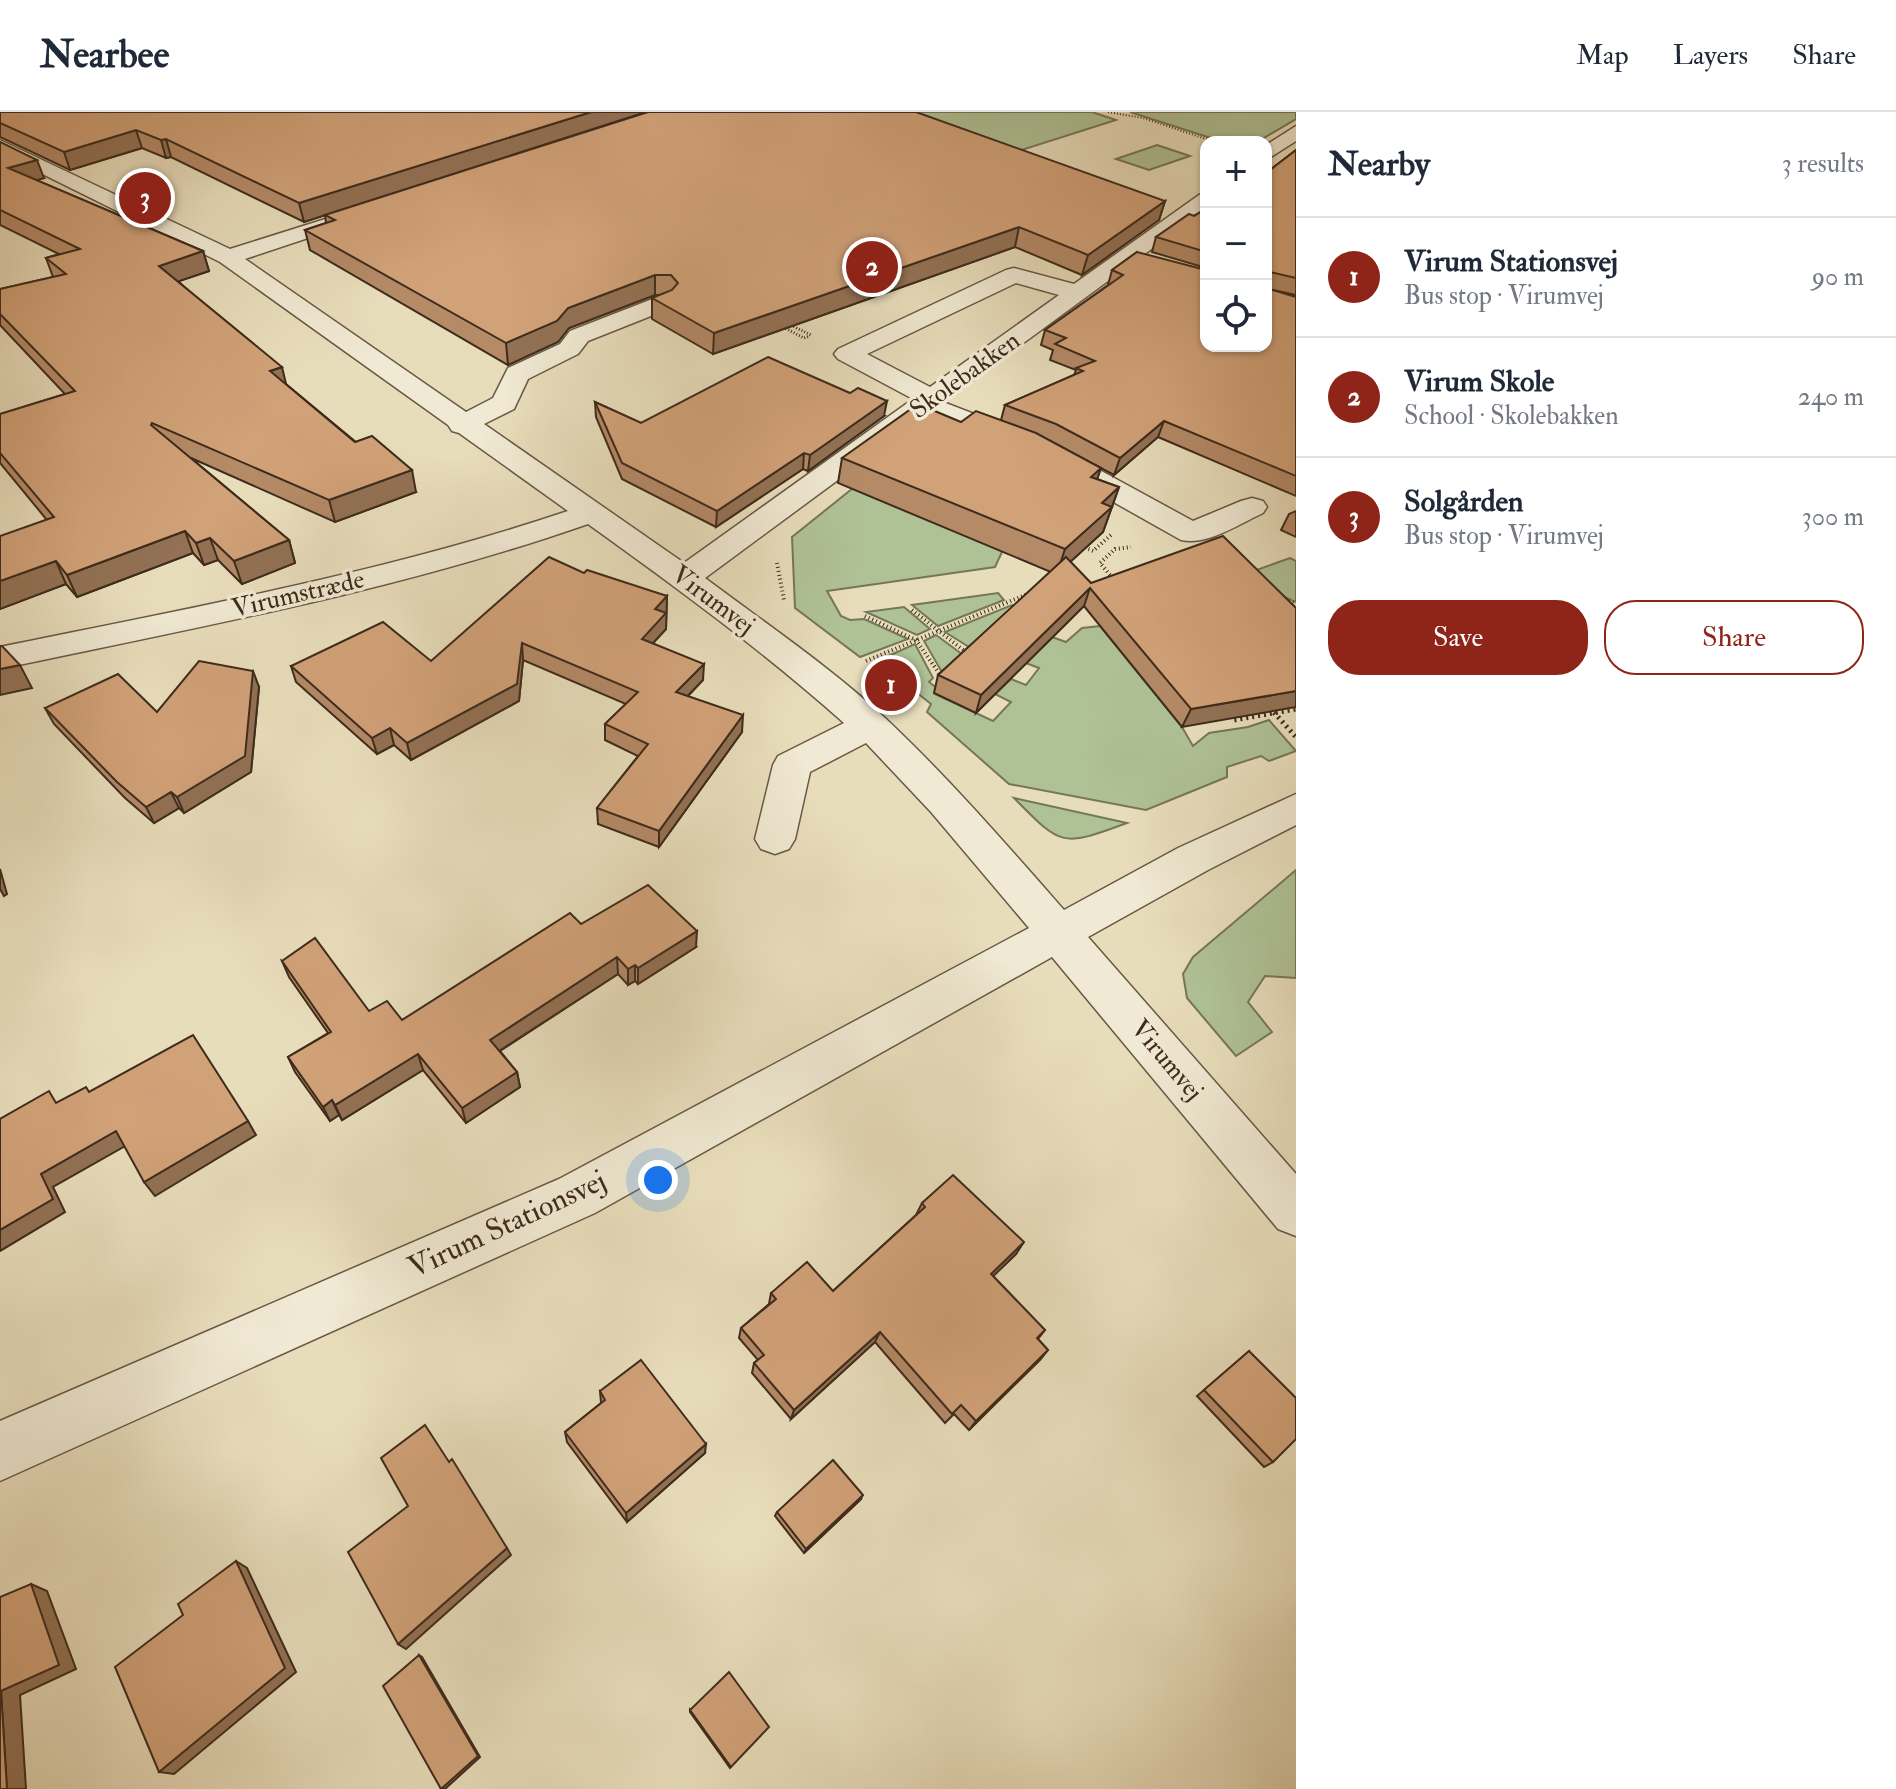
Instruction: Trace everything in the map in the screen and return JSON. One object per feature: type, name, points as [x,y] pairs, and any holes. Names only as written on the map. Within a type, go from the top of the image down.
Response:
[{"type":"street","points":[[1272,150],[1296,132]]},
{"type":"street","name":"Virumvej","points":[[0,146],[228,257],[462,425],[684,578],[819,681],[870,725],[945,802],[1296,1212]]},
{"type":"street","name":"Skolebakken","points":[[684,578],[1200,204]]},
{"type":"street","points":[[228,257],[390,205]]},
{"type":"street","points":[[1130,256],[1160,265]]},
{"type":"street","points":[[1079,293],[1014,275],[847,354],[928,402],[1040,449],[1192,533],[1252,507]]},
{"type":"street","points":[[462,425],[504,403],[517,374],[569,349],[579,336],[663,303]]},
{"type":"street","name":"Virumstræde","points":[[0,658],[325,589],[526,537],[591,513]]},
{"type":"street","points":[[775,839],[792,765],[870,725]]},
{"type":"street","name":"Virum Stationsvej","points":[[0,1451],[577,1196],[1214,848],[1296,808]]},
{"type":"path","points":[[1108,112],[1143,118],[1200,137]]},
{"type":"path","points":[[779,322],[811,336],[804,338],[779,322]]},
{"type":"path","points":[[1070,553],[1079,545],[1093,551],[1114,532],[1101,527],[1133,499]]},
{"type":"path","points":[[819,681],[1038,590]]},
{"type":"path","points":[[1007,595],[1021,606]]},
{"type":"path","points":[[1274,595],[1296,604]]},
{"type":"path","points":[[912,610],[967,653]]},
{"type":"path","points":[[865,616],[916,640],[942,678]]},
{"type":"path","points":[[1264,702],[1296,737]]},
{"type":"path","points":[[1224,709],[1234,720],[1296,709]]},
{"type":"green space","points":[[897,112],[1092,112],[1116,120],[1009,154]]},
{"type":"green space","points":[[1130,112],[1296,112],[1296,119],[1267,136],[1204,136]]},
{"type":"green space","points":[[1157,145],[1190,156],[1149,170],[1116,159]]},
{"type":"green space","points":[[888,460],[1002,552],[995,567],[827,591],[841,616],[850,620],[864,619],[908,639],[860,657],[795,608],[792,537]]},
{"type":"green space","points":[[1290,558],[1296,561],[1296,602],[1250,582],[1251,572]]},
{"type":"green space","points":[[998,593],[1004,600],[938,626],[912,605]]},
{"type":"green space","points":[[1012,605],[1022,610],[977,652],[945,632]]},
{"type":"green space","points":[[904,607],[930,629],[917,635],[866,612]]},
{"type":"green space","points":[[1100,626],[1182,727],[1193,746],[1209,733],[1269,720],[1296,751],[1269,761],[1261,756],[1227,767],[1227,777],[1146,810],[1009,784],[927,712],[931,704],[877,661],[915,644],[933,678],[929,682],[938,689],[935,694],[993,721],[1011,702],[995,694],[1011,679],[1026,685],[1039,668],[1026,663],[1052,637],[1066,642],[1082,628]]},
{"type":"green space","points":[[936,635],[970,660],[947,681],[924,641]]},
{"type":"green space","points":[[1014,798],[1127,823],[1089,836],[1064,838],[1043,826]]},
{"type":"green space","points":[[1296,870],[1296,978],[1265,976],[1248,1002],[1272,1032],[1236,1056],[1187,998],[1183,974],[1193,957]]},
{"type":"building","points":[[0,112],[591,112],[299,203],[166,139],[136,130],[64,152],[0,123]]},
{"type":"building","points":[[648,112],[916,112],[1165,201],[1088,255],[1019,227],[714,333],[652,298],[672,290],[678,283],[671,275],[655,275],[568,308],[557,321],[506,343],[305,230],[335,220],[325,215]]},
{"type":"building","points":[[0,142],[37,160],[8,168],[203,251],[159,266],[282,367],[270,371],[355,442],[372,436],[412,470],[329,500],[152,423],[289,540],[234,561],[210,538],[196,543],[185,531],[67,575],[56,561],[0,581],[0,536],[54,517],[0,453],[0,414],[75,391],[0,314],[0,289],[66,274],[46,258],[80,249],[0,210]]},
{"type":"building","points":[[1296,150],[1296,278],[1272,272],[1272,168]]},
{"type":"building","points":[[1200,212],[1200,250],[1156,237],[1189,214],[1194,216]]},
{"type":"building","points":[[1137,252],[1200,268],[1200,352],[1272,352],[1272,290],[1296,297],[1296,476],[1164,421],[1120,458],[1056,424],[1005,405],[1083,371],[1076,368],[1095,361],[1055,344],[1066,338],[1045,330],[1123,275],[1112,270]]},
{"type":"building","points":[[768,357],[850,393],[858,388],[887,401],[810,455],[804,453],[717,511],[622,463],[595,402],[641,423]]},
{"type":"building","points":[[918,404],[961,422],[976,411],[1036,433],[1101,468],[1091,477],[1119,487],[1102,503],[1112,507],[1065,549],[842,458]]},
{"type":"building","points":[[1223,536],[1296,608],[1296,691],[1191,709],[1090,588],[981,695],[938,675],[1066,557],[1091,583]]},
{"type":"building","points":[[549,557],[584,573],[587,570],[667,596],[655,609],[666,613],[642,639],[704,664],[676,692],[743,715],[659,831],[597,808],[648,744],[605,724],[638,692],[522,643],[517,684],[407,743],[390,728],[372,738],[291,666],[383,622],[431,661]]},
{"type":"building","points":[[2,646],[20,665],[0,669]]},
{"type":"building","points":[[199,661],[253,671],[245,756],[177,797],[171,792],[146,807],[117,782],[45,708],[118,674],[157,712]]},
{"type":"building","points":[[648,885],[697,931],[638,968],[635,965],[628,969],[617,957],[490,1040],[517,1072],[462,1108],[418,1054],[335,1105],[332,1100],[323,1107],[288,1057],[331,1032],[282,961],[315,938],[369,1011],[387,1001],[402,1020],[570,913],[581,924]]},
{"type":"building","points":[[193,1035],[248,1121],[144,1182],[116,1131],[41,1174],[53,1199],[0,1230],[0,1119],[49,1091],[56,1103],[86,1087],[89,1092]]},
{"type":"building","points":[[953,1175],[1024,1242],[991,1274],[1045,1330],[1037,1338],[1048,1350],[976,1421],[961,1405],[952,1414],[880,1332],[794,1410],[754,1363],[764,1355],[741,1328],[776,1299],[771,1293],[807,1262],[833,1291],[925,1207],[922,1203]]},
{"type":"building","points":[[1249,1351],[1296,1398],[1296,1439],[1273,1462],[1204,1390]]},
{"type":"building","points":[[641,1360],[706,1444],[626,1513],[565,1432],[605,1400],[600,1391]]},
{"type":"building","points":[[425,1425],[449,1462],[452,1459],[507,1548],[398,1644],[348,1552],[408,1506],[381,1458]]},
{"type":"building","points":[[833,1460],[863,1495],[806,1549],[777,1512]]},
{"type":"building","points":[[236,1561],[285,1668],[159,1772],[115,1667],[183,1615],[178,1604]]},
{"type":"building","points":[[31,1584],[59,1665],[1,1691],[7,1789],[0,1789],[0,1597]]},
{"type":"building","points":[[419,1655],[478,1756],[441,1789],[383,1686]]},
{"type":"building","points":[[729,1672],[769,1727],[731,1767],[690,1710]]},
{"type":"place","name":"Solgården","points":[[145,198]]},
{"type":"place","name":"Virum Skole","points":[[872,267]]},
{"type":"place","name":"Virum Stationsvej","points":[[891,685]]}]
